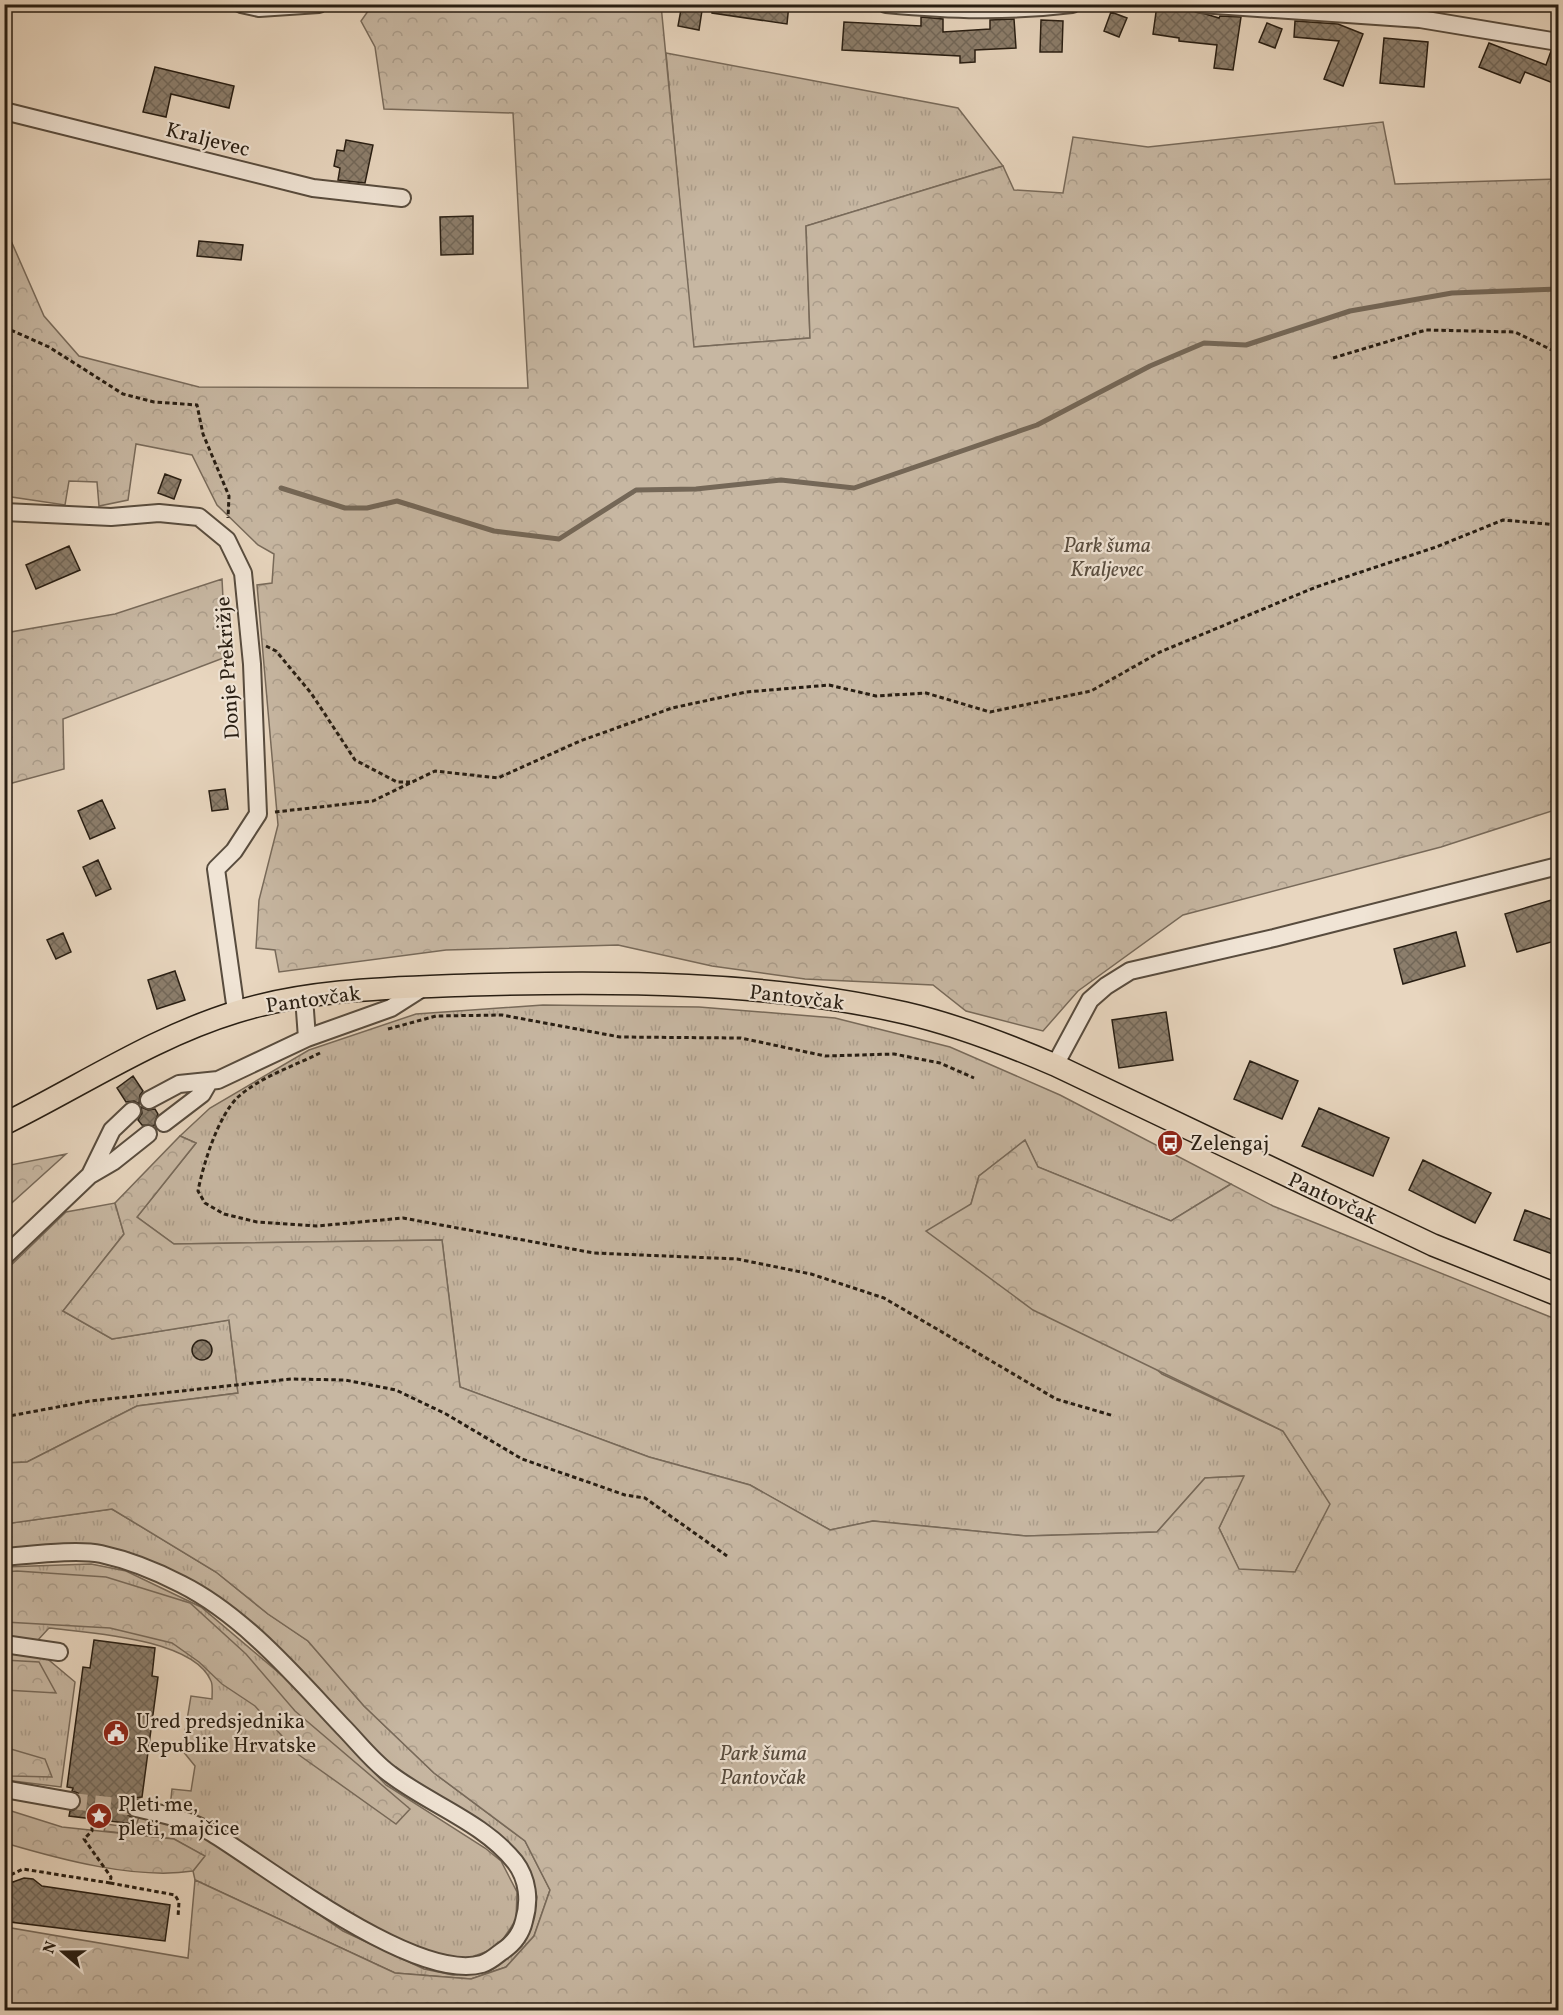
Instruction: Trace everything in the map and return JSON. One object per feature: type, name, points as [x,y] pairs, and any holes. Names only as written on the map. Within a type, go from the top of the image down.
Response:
[{"type":"main road","name":"Pantovčak","points":[[4,1124],[141,1051],[195,1026],[236,1011],[304,997],[424,987],[651,984],[821,999],[905,1013],[951,1026],[1055,1065],[1434,1245],[1558,1296]]},
{"type":"street","points":[[241,4],[259,8],[319,4]]},
{"type":"street","points":[[886,4],[969,11],[1016,11],[1072,4]]},
{"type":"street","points":[[1200,4],[1420,19],[1558,42]]},
{"type":"street","name":"Kraljevec","points":[[4,111],[313,188],[402,198]]},
{"type":"street","name":"Donje Prekrižje","points":[[4,512],[111,517],[159,513],[199,517],[226,540],[243,573],[249,639],[258,814]]},
{"type":"street","points":[[236,1011],[216,869],[234,851],[258,814]]},
{"type":"street","points":[[1055,1065],[1090,1000],[1106,986],[1130,971],[1274,938],[1558,866]]},
{"type":"street","points":[[149,1100],[179,1084],[209,1082],[235,1073],[307,1038],[391,1008],[424,987]]},
{"type":"street","points":[[304,997],[307,1038]]},
{"type":"street","points":[[164,1123],[202,1094],[209,1082]]},
{"type":"street","points":[[90,1175],[112,1130],[132,1111]]},
{"type":"street","points":[[4,1257],[90,1175],[114,1161],[148,1134]]},
{"type":"street","points":[[4,1557],[98,1554],[144,1567],[183,1585],[226,1613],[308,1690],[387,1773],[476,1829],[500,1847],[516,1864],[527,1887],[528,1909],[522,1931],[507,1949],[483,1964],[454,1965],[425,1959],[396,1948],[280,1880],[209,1831],[183,1820],[136,1808]]},
{"type":"street","points":[[4,1644],[59,1652]]},
{"type":"street","points":[[4,1789],[71,1801]]},
{"type":"path","points":[[4,327],[49,347],[123,394],[154,402],[197,405],[203,434],[229,496],[226,540]]},
{"type":"path","points":[[1333,358],[1426,330],[1515,332],[1558,353]]},
{"type":"path","points":[[258,814],[373,801],[435,771],[498,778],[580,741],[672,708],[746,693],[829,685],[876,696],[926,693],[990,712],[1090,691],[1160,652],[1274,604],[1316,587],[1436,547],[1503,520],[1558,525]]},
{"type":"path","points":[[249,639],[276,651],[312,693],[355,760],[397,782],[412,782]]},
{"type":"path","points":[[382,1030],[436,1016],[502,1015],[620,1038],[741,1038],[825,1056],[894,1054],[940,1063],[974,1078]]},
{"type":"path","points":[[328,1049],[275,1074],[237,1098],[220,1125],[202,1170],[198,1191],[205,1203],[224,1214],[257,1222],[317,1226],[403,1218],[594,1253],[737,1259],[811,1274],[885,1298],[1056,1399],[1114,1416]]},
{"type":"path","points":[[4,1417],[90,1401],[291,1379],[345,1380],[396,1390],[446,1414],[522,1459],[625,1496],[645,1498],[728,1557]]},
{"type":"path","points":[[92,1803],[92,1830],[84,1839],[111,1877],[110,1883]]},
{"type":"path","points":[[4,1878],[23,1869],[175,1895],[179,1902],[178,1917]]},
{"type":"green space","name":"Park šuma Kraljevec","points":[[373,4],[661,5],[694,347],[810,338],[806,226],[1003,166],[1014,190],[1063,193],[1073,137],[1148,147],[1383,122],[1395,184],[1558,179],[1558,809],[1441,847],[1183,915],[1078,991],[1043,1031],[966,1011],[933,985],[805,979],[712,966],[618,945],[446,950],[279,972],[275,950],[256,948],[259,900],[278,825],[257,585],[272,583],[274,554],[258,545],[217,505],[192,455],[136,444],[128,500],[99,506],[97,482],[69,481],[65,505],[5,496],[5,227],[44,316],[79,356],[199,387],[528,388],[513,113],[384,109],[375,47],[361,21]]},
{"type":"green space","points":[[666,53],[958,108],[1003,166],[806,226],[810,338],[693,347]]},
{"type":"green space","points":[[222,579],[226,657],[63,719],[64,769],[5,785],[5,633],[115,614]]},
{"type":"green space","points":[[543,1005],[699,1007],[835,1018],[950,1047],[1060,1095],[1231,1184],[1171,1221],[1038,1167],[1025,1141],[979,1176],[971,1204],[1162,1374],[1283,1431],[1331,1504],[1295,1572],[1239,1570],[1219,1528],[1243,1476],[1205,1478],[1157,1532],[1026,1536],[873,1521],[830,1530],[750,1485],[649,1457],[460,1387],[442,1240],[174,1244],[137,1217],[196,1143],[180,1136],[210,1108],[309,1050],[416,1014]]},
{"type":"green space","name":"Park šuma Pantovčak","points":[[180,1136],[196,1143],[137,1217],[174,1244],[442,1240],[460,1387],[649,1457],[750,1485],[830,1530],[873,1521],[1026,1536],[1157,1532],[1205,1478],[1244,1476],[1219,1528],[1239,1569],[1295,1572],[1330,1504],[1283,1431],[1033,1310],[926,1231],[971,1204],[979,1176],[1025,1140],[1038,1167],[1171,1221],[1231,1184],[1273,1206],[1558,1320],[1558,2010],[5,2010],[5,1927],[188,1958],[195,1880],[395,1973],[471,1979],[506,1967],[534,1936],[550,1890],[525,1841],[434,1773],[364,1706],[308,1641],[268,1614],[216,1572],[112,1509],[5,1524],[5,1463],[27,1462],[137,1406],[238,1393],[229,1320],[112,1339],[63,1311],[124,1234],[115,1203]]},
{"type":"green space","points":[[66,1154],[5,1209],[5,1166]]},
{"type":"green space","points":[[115,1203],[124,1234],[63,1311],[112,1339],[229,1320],[238,1393],[137,1406],[27,1462],[5,1463],[4,1272],[66,1212]]},
{"type":"green space","points":[[112,1509],[216,1572],[268,1614],[308,1641],[364,1706],[434,1773],[525,1841],[550,1890],[534,1936],[506,1967],[471,1979],[395,1973],[195,1880],[193,1871],[204,1856],[174,1839],[104,1831],[106,1824],[135,1828],[139,1817],[180,1824],[212,1841],[343,1931],[424,1969],[453,1975],[491,1970],[522,1946],[532,1923],[537,1897],[531,1874],[508,1841],[393,1768],[298,1667],[240,1616],[141,1558],[5,1551],[4,1524]]},
{"type":"green space","points":[[91,1564],[126,1571],[201,1607],[285,1678],[386,1785],[485,1848],[501,1861],[517,1892],[516,1920],[501,1942],[488,1951],[469,1958],[447,1957],[418,1949],[377,1931],[170,1808],[172,1789],[191,1791],[195,1766],[182,1750],[191,1696],[212,1699],[212,1683],[200,1667],[184,1655],[162,1647],[113,1636],[49,1628],[37,1641],[5,1636],[4,1567]]},
{"type":"green space","points":[[5,1572],[106,1577],[190,1603],[246,1654],[295,1711],[410,1809],[396,1824],[299,1755],[255,1706],[222,1684],[199,1662],[172,1643],[110,1628],[5,1622]]},
{"type":"green space","points":[[5,1651],[44,1656],[75,1682],[61,1787],[5,1780]]},
{"type":"green space","points":[[4,1660],[39,1662],[56,1693],[5,1690]]},
{"type":"green space","points":[[4,1747],[45,1759],[52,1777],[12,1776],[5,1772]]},
{"type":"green space","points":[[5,1809],[62,1827],[174,1839],[205,1856],[193,1871],[171,1873],[147,1873],[73,1861],[5,1843]]},
{"type":"building","points":[[682,4],[703,4],[699,30],[678,26]]},
{"type":"building","points":[[712,4],[789,4],[787,24],[712,13]]},
{"type":"building","points":[[1157,5],[1182,7],[1219,18],[1220,16],[1241,17],[1233,70],[1214,68],[1217,45],[1179,41],[1179,38],[1153,34]]},
{"type":"building","points":[[1111,12],[1127,18],[1119,37],[1104,31]]},
{"type":"building","points":[[921,17],[943,19],[943,32],[990,29],[990,20],[1014,19],[1016,48],[975,50],[975,62],[960,63],[960,56],[842,50],[844,22],[921,26]]},
{"type":"building","points":[[1041,20],[1063,21],[1062,52],[1040,52]]},
{"type":"building","points":[[1295,21],[1338,24],[1363,34],[1343,86],[1324,79],[1339,41],[1294,37]]},
{"type":"building","points":[[1267,23],[1282,29],[1275,48],[1259,42]]},
{"type":"building","points":[[1384,38],[1428,42],[1424,87],[1380,83]]},
{"type":"building","points":[[1489,43],[1546,65],[1551,51],[1558,52],[1558,85],[1525,72],[1520,83],[1479,67]]},
{"type":"building","points":[[155,67],[234,86],[229,108],[171,94],[166,117],[143,112]]},
{"type":"building","points":[[346,140],[373,145],[365,183],[338,180],[340,168],[334,166],[337,150],[344,151]]},
{"type":"building","points":[[473,216],[473,254],[441,255],[440,217]]},
{"type":"building","points":[[199,241],[243,245],[241,260],[197,256]]},
{"type":"building","points":[[165,474],[181,480],[174,499],[158,493]]},
{"type":"building","points":[[69,546],[80,570],[36,589],[26,565]]},
{"type":"building","points":[[225,789],[228,809],[212,811],[209,791]]},
{"type":"building","points":[[102,800],[115,828],[90,839],[78,811]]},
{"type":"building","points":[[98,860],[111,889],[96,896],[83,867]]},
{"type":"building","points":[[1558,898],[1558,940],[1517,952],[1505,914]]},
{"type":"building","points":[[1456,932],[1465,966],[1403,984],[1394,949]]},
{"type":"building","points":[[63,933],[71,952],[56,959],[47,940]]},
{"type":"building","points":[[175,971],[185,1000],[157,1009],[148,980]]},
{"type":"building","points":[[1166,1012],[1173,1060],[1119,1068],[1112,1020]]},
{"type":"building","points":[[1250,1061],[1298,1081],[1282,1119],[1234,1099]]},
{"type":"building","points":[[133,1076],[143,1091],[139,1104],[134,1101],[126,1102],[117,1088]]},
{"type":"building","points":[[141,1107],[148,1110],[155,1109],[158,1114],[154,1126],[142,1125],[138,1120],[142,1113]]},
{"type":"building","points":[[1319,1108],[1389,1138],[1373,1176],[1302,1146]]},
{"type":"building","points":[[1423,1160],[1491,1193],[1475,1223],[1409,1190]]},
{"type":"building","points":[[1525,1210],[1558,1222],[1558,1256],[1514,1240]]},
{"type":"building","points":[[202,1340],[209,1343],[212,1350],[209,1357],[202,1360],[195,1357],[192,1350],[195,1343]]},
{"type":"building","points":[[94,1640],[155,1648],[152,1676],[158,1677],[142,1797],[132,1798],[126,1806],[128,1815],[135,1819],[134,1824],[69,1816],[70,1811],[79,1808],[81,1802],[78,1793],[72,1791],[73,1788],[67,1787],[83,1667],[90,1668]]},
{"type":"building","points":[[24,1878],[33,1879],[42,1886],[170,1905],[165,1941],[10,1922],[12,1904],[4,1902],[4,1881],[13,1882]]},
{"type":"waterway","points":[[281,488],[345,508],[367,508],[397,501],[494,531],[559,539],[636,490],[696,489],[781,480],[854,488],[1037,425],[1150,366],[1204,343],[1246,345],[1350,311],[1452,293],[1558,289]]},
{"type":"tunnel","points":[[71,1801],[136,1808]]},
{"type":"place","name":"Zelengaj","points":[[1170,1143]]},
{"type":"place","name":"Ured predsjednika Republike Hrvatske","points":[[116,1733]]},
{"type":"place","name":"Pleti me, pleti, majčice","points":[[99,1816]]}]
